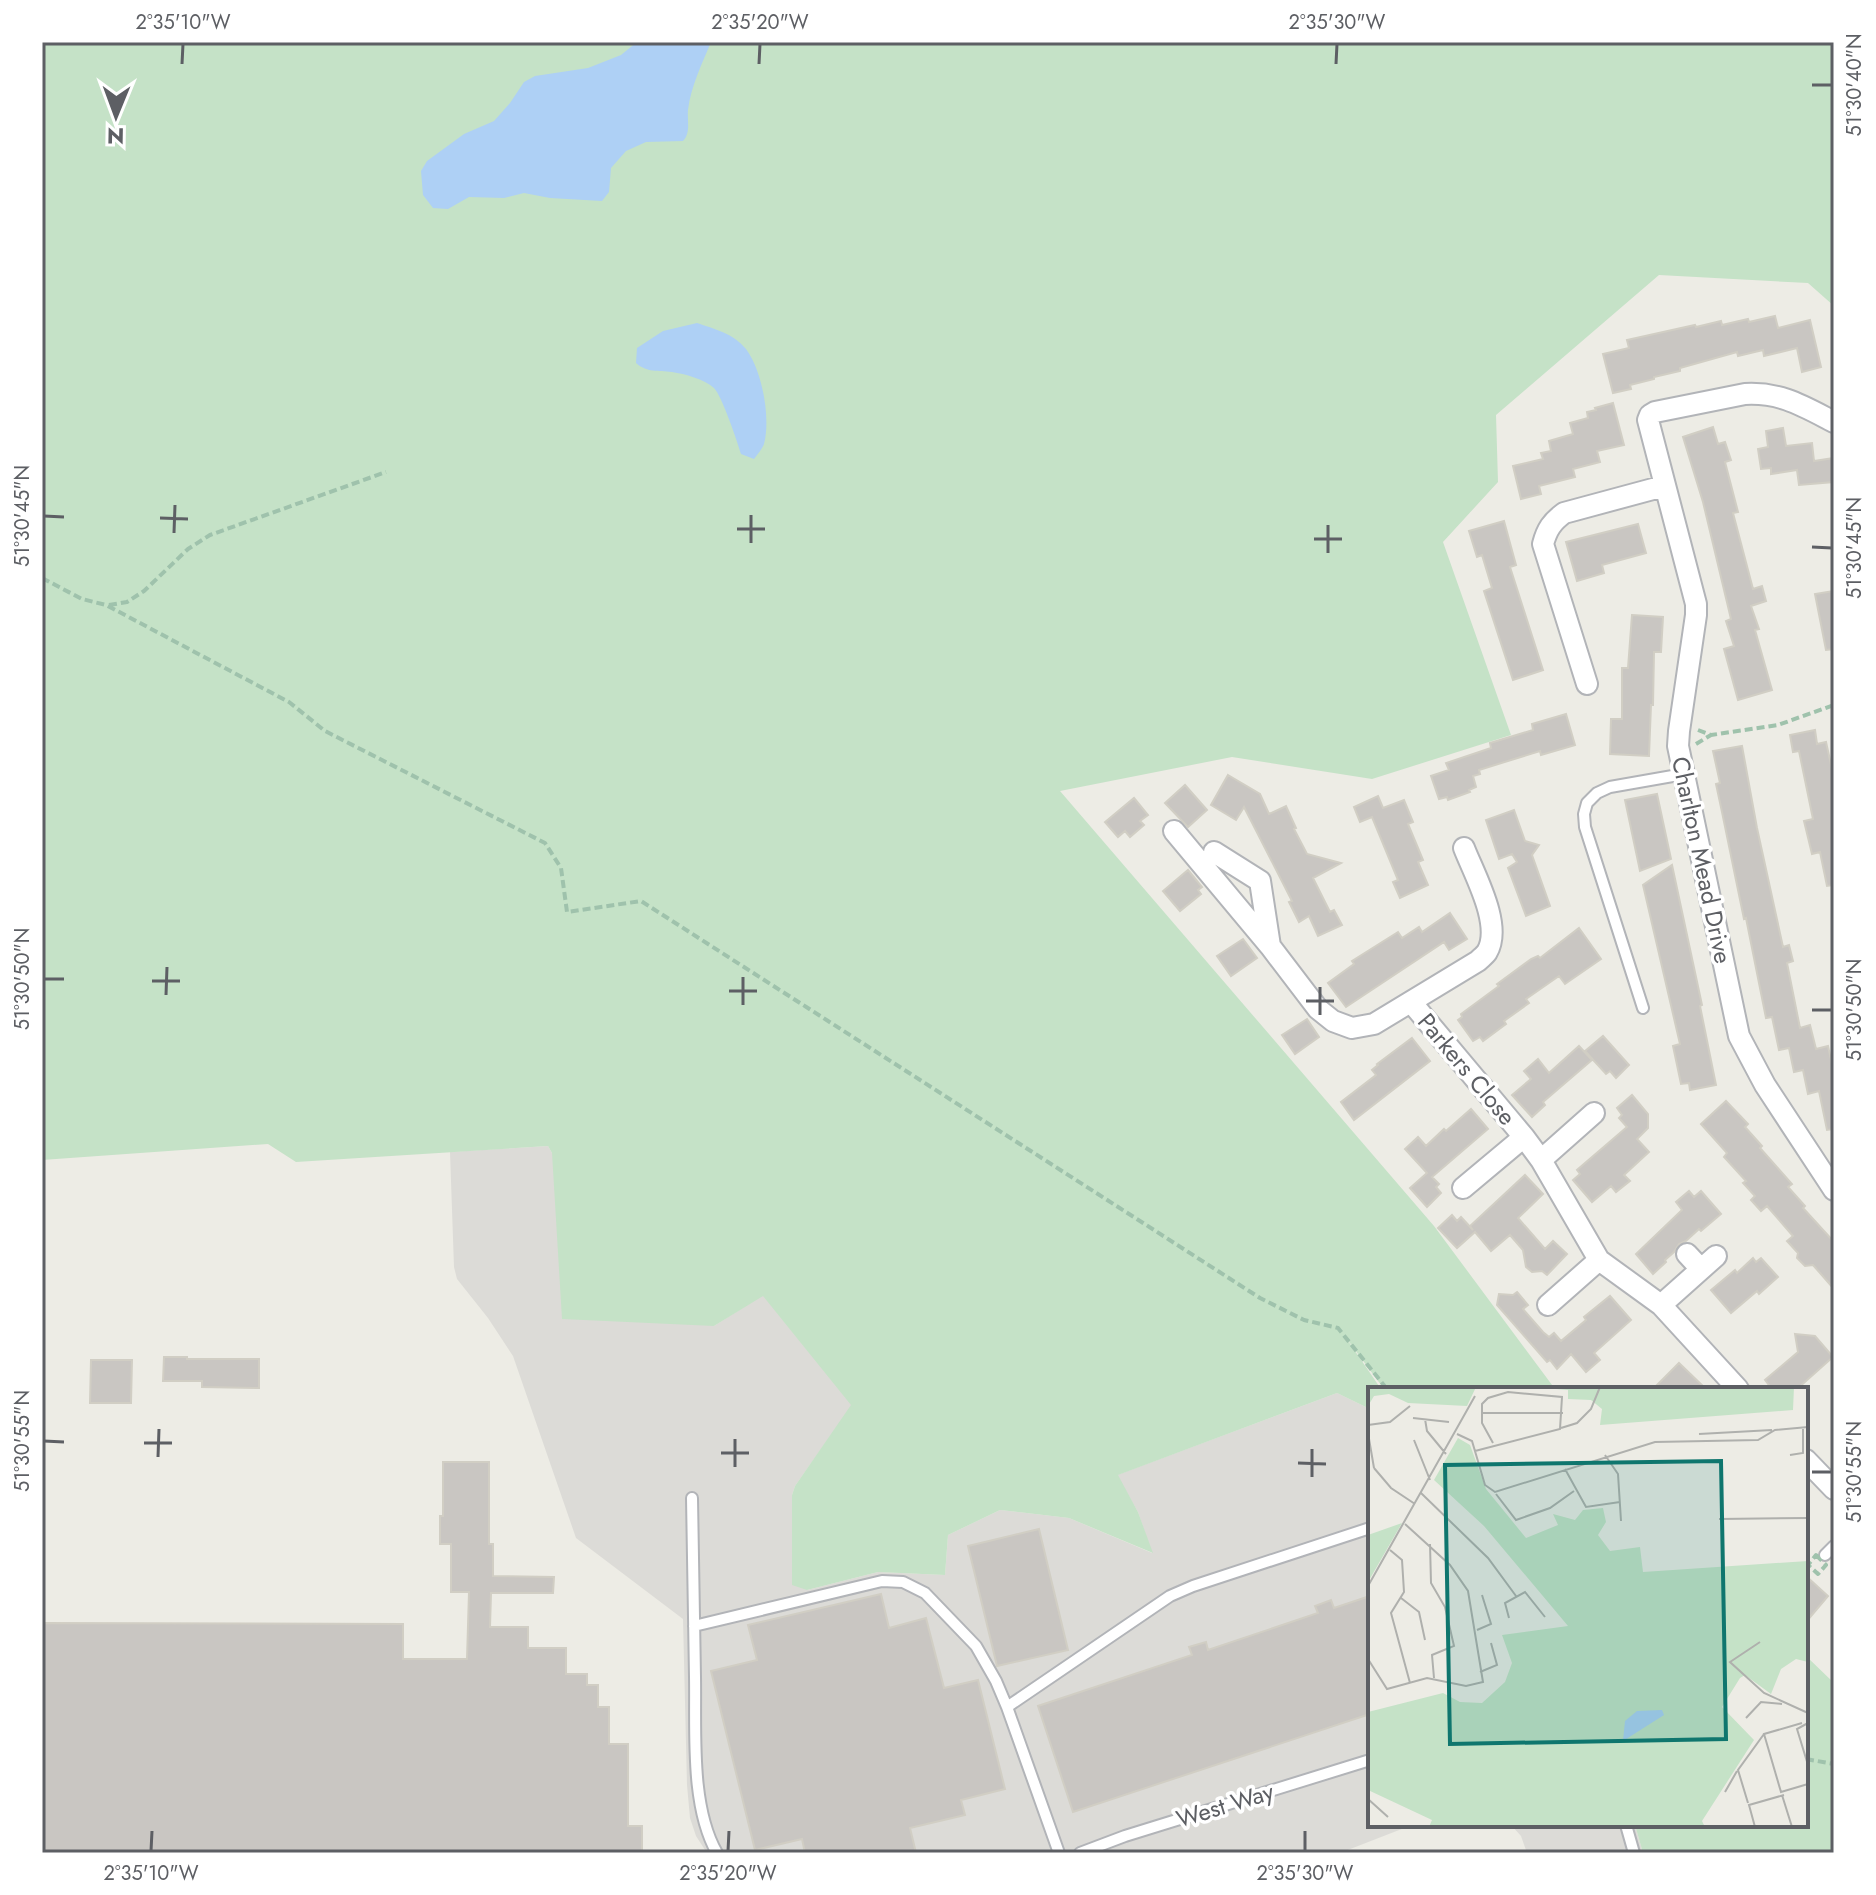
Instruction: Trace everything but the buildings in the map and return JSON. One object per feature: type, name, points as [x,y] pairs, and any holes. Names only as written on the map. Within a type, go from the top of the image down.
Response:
[{"type":"street","name":"Charlton Mead Drive","points":[[1834,422],[1791,400],[1759,394],[1655,412],[1648,420],[1696,604],[1678,746],[1739,1036],[1765,1085],[1834,1190]]},
{"type":"street","points":[[1587,684],[1543,544],[1547,530],[1564,513],[1664,486]]},
{"type":"street","points":[[1174,831],[1270,946]]},
{"type":"street","name":"Parkers Close","points":[[1214,852],[1260,881],[1270,946],[1318,1009],[1333,1021],[1352,1028],[1374,1024],[1478,961],[1488,950],[1492,933],[1490,915],[1464,848]]},
{"type":"street","name":"Parkers Close","points":[[1411,1002],[1541,1160],[1599,1260]]},
{"type":"street","points":[[1541,1160],[1594,1113]]},
{"type":"street","points":[[1463,1188],[1524,1137]]},
{"type":"street","points":[[1661,1305],[1701,1259]]},
{"type":"street","points":[[1553,1296],[1599,1260],[1661,1305],[1736,1387]]},
{"type":"street","points":[[1808,1462],[1834,1489]]},
{"type":"lane","points":[[1643,1008],[1585,827],[1584,814],[1587,803],[1597,793],[1610,787],[1684,774]]},
{"type":"lane","points":[[692,1498],[699,1795],[704,1820],[717,1853]]},
{"type":"lane","points":[[1007,1707],[1170,1596],[1368,1529]]},
{"type":"lane","points":[[1825,1555],[1834,1546]]},
{"type":"lane","points":[[694,1626],[882,1581],[903,1582],[925,1593],[976,1646],[996,1681],[1059,1853]]},
{"type":"lane","name":"West Way","points":[[1080,1853],[1125,1836],[1368,1761]]},
{"type":"lane","points":[[1627,1827],[1634,1853]]},
{"type":"path","points":[[106,605],[127,602],[144,591],[188,549],[210,535],[386,472]]},
{"type":"path","points":[[42,578],[82,599],[106,605],[289,702],[325,731],[545,843],[561,868],[567,912],[641,901],[1260,1298],[1304,1320],[1338,1328],[1385,1387]]},
{"type":"path","points":[[1680,723],[1711,735],[1778,725],[1834,705]]},
{"type":"path","points":[[1808,1759],[1834,1764]]},
{"type":"shaded area","points":[[548,1146],[714,1326],[763,1295],[852,1405],[795,1486],[792,1495],[807,1590],[878,1572],[945,1575],[948,1535],[1000,1510],[1069,1518],[1152,1553],[1138,1512],[1117,1475],[1337,1393],[1368,1408],[1368,1827],[1407,1827],[1340,1853],[707,1853],[696,1836],[690,1818],[683,1619],[576,1538],[513,1356],[457,1279],[450,1152]]},
{"type":"shaded area","points":[[1513,1827],[1636,1827],[1643,1853],[1527,1853],[1521,1836]]},
{"type":"green space","points":[[42,42],[1834,42],[1834,306],[1808,283],[1659,275],[1496,415],[1498,482],[1443,542],[1511,735],[1372,779],[1232,757],[1060,791],[1434,1226],[1554,1387],[1383,1387],[1344,1335],[1380,1387],[1368,1387],[1368,1408],[1337,1393],[1118,1475],[1138,1512],[1153,1553],[1069,1518],[1000,1510],[948,1535],[945,1575],[878,1572],[807,1590],[792,1585],[792,1495],[795,1486],[851,1405],[763,1296],[714,1326],[562,1319],[552,1153],[548,1146],[296,1162],[268,1144],[42,1160]]},
{"type":"green space","points":[[1808,1658],[1834,1683],[1834,1853],[1643,1853],[1636,1827],[1808,1827]]},
{"type":"water","points":[[637,42],[711,42],[692,92],[688,130],[683,141],[646,142],[626,151],[611,168],[609,192],[602,201],[524,193],[504,198],[469,197],[448,209],[433,208],[423,195],[421,171],[427,161],[464,134],[494,121],[524,82],[535,76],[588,68],[621,55]]},
{"type":"water","points":[[697,323],[735,339],[746,349],[757,369],[764,395],[766,433],[764,444],[754,459],[741,454],[714,388],[694,377],[649,370],[636,363],[637,348],[663,331]]}]
